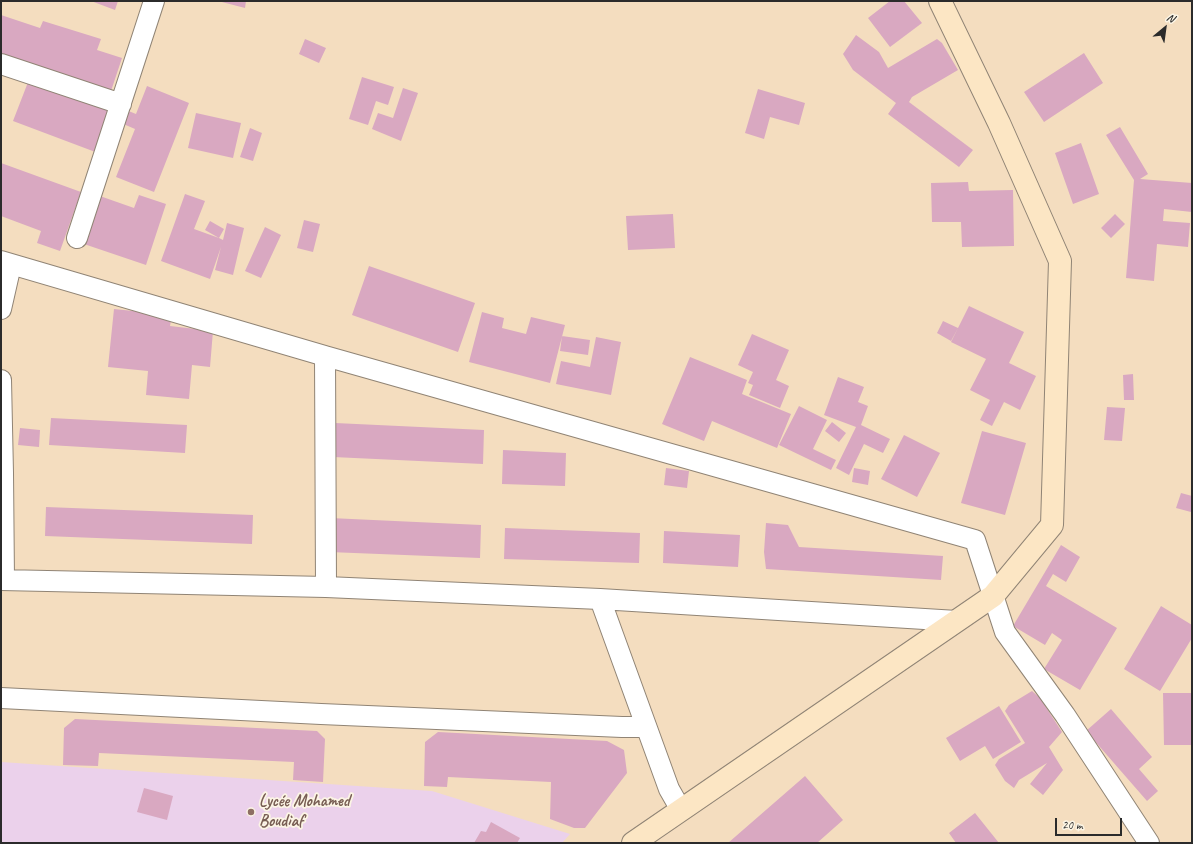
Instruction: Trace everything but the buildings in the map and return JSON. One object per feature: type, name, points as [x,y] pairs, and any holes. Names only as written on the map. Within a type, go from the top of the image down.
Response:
[{"type":"main road","points":[[633,843],[993,596],[1052,525],[1060,261],[999,123],[940,1]]},
{"type":"street","points":[[77,238],[154,1]]},
{"type":"street","points":[[1,64],[121,104]]},
{"type":"street","points":[[1,309],[6,263],[325,356],[975,540],[1005,632],[1065,715],[1149,843]]},
{"type":"street","points":[[325,356],[326,587]]},
{"type":"street","points":[[1,380],[2,580],[326,587],[600,599],[957,621]]},
{"type":"street","points":[[600,599],[668,789],[681,810]]},
{"type":"street","points":[[1,698],[336,715],[614,727],[646,727]]},
{"type":"shaded area","name":"Lycée Mohamed Boudiaf","points":[[1,762],[432,791],[570,834],[562,843],[1,843]]},
{"type":"place","name":"Lycée Mohamed Boudiaf","points":[[251,812]]}]
